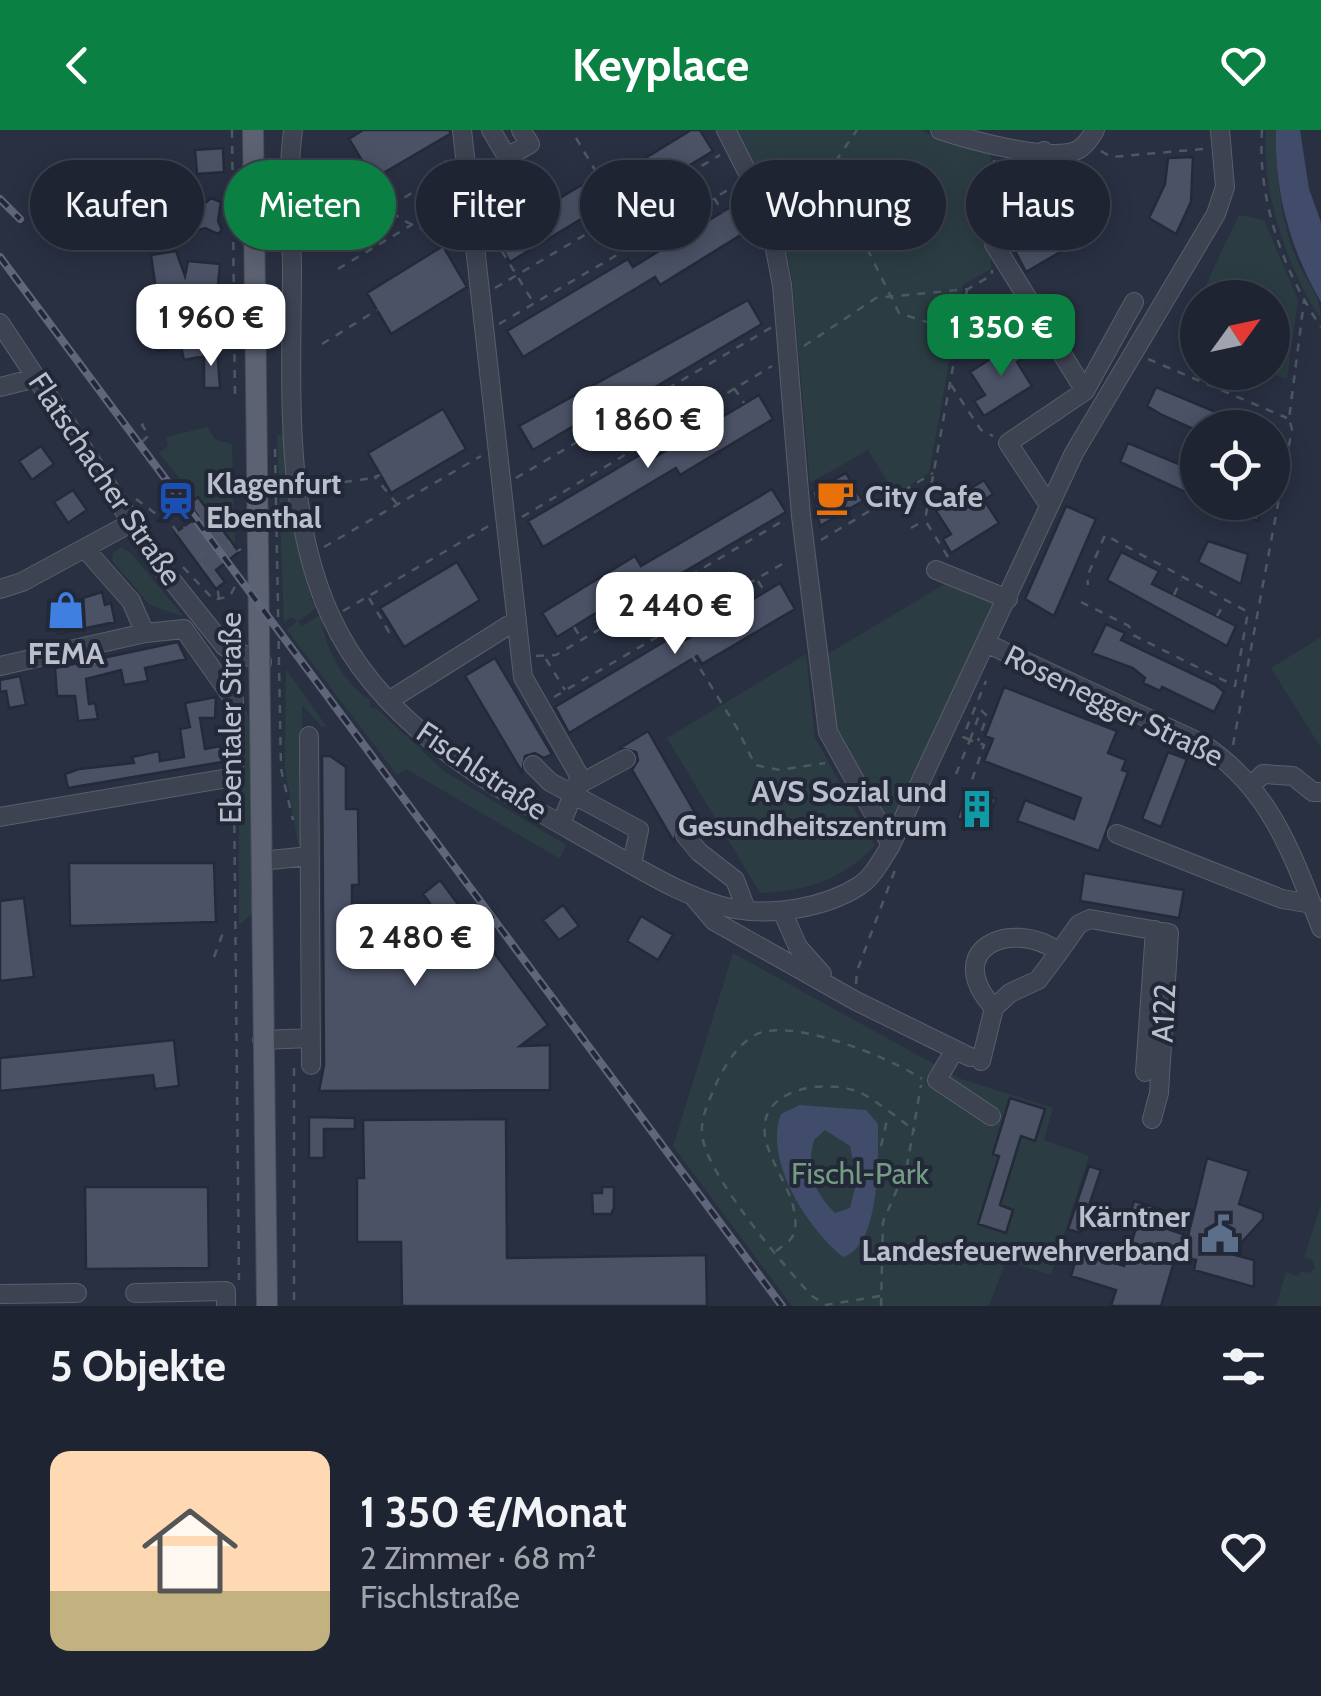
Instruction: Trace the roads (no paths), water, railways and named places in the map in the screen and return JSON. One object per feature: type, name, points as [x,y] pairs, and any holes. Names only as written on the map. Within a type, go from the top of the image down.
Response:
[{"type":"main road","name":"Ebentaler Straße","points":[[253,130],[267,1306]]},
{"type":"street","name":"Fischlstraße","points":[[293,130],[292,395],[310,555],[332,618],[361,666],[439,748],[562,824],[692,895],[746,909],[782,910],[858,886],[877,868],[891,845],[988,644],[1049,506],[1216,214],[1226,161],[1220,130]]},
{"type":"street","points":[[462,130],[523,677],[576,786]]},
{"type":"street","points":[[491,130],[507,158],[530,144],[521,130]]},
{"type":"street","points":[[940,130],[994,144],[1044,151],[1085,141]]},
{"type":"street","points":[[730,138],[770,224],[786,318],[801,510],[824,714],[843,759],[891,845]]},
{"type":"street","points":[[1044,151],[1045,160]]},
{"type":"street","points":[[998,250],[1085,391]]},
{"type":"street","points":[[1049,506],[1008,443],[1085,391],[1134,302]]},
{"type":"street","name":"Flatschacher Straße","points":[[0,323],[130,523],[225,647],[245,659],[262,662]]},
{"type":"street","points":[[0,387],[36,378]]},
{"type":"street","points":[[0,589],[86,550],[130,523]]},
{"type":"street","points":[[86,550],[131,600],[145,633]]},
{"type":"street","points":[[944,567],[1008,599]]},
{"type":"street","points":[[390,700],[518,620]]},
{"type":"street","points":[[0,666],[184,628],[231,690],[234,778],[0,817]]},
{"type":"street","name":"Rosenegger Straße","points":[[988,644],[1200,743],[1230,762],[1253,784],[1289,844],[1321,928]]},
{"type":"street","points":[[309,736],[302,1038],[311,1065]]},
{"type":"street","points":[[562,824],[576,786],[624,755]]},
{"type":"street","points":[[537,762],[639,830],[632,864]]},
{"type":"street","points":[[1253,784],[1264,774],[1293,776],[1313,792],[1321,792]]},
{"type":"street","points":[[689,833],[735,880],[746,909]]},
{"type":"street","points":[[1116,834],[1282,899],[1312,904]]},
{"type":"street","points":[[261,861],[309,856]]},
{"type":"street","points":[[692,895],[714,920],[856,1001],[968,1056]]},
{"type":"street","points":[[782,910],[798,947],[832,986]]},
{"type":"street","points":[[992,1116],[937,1080],[968,1056],[994,1008],[1010,993],[1038,980],[1084,920],[1162,932]]},
{"type":"street","name":"A122","points":[[1146,1072],[1162,932]]},
{"type":"street","name":"A122","points":[[1152,1118],[1160,1093],[1162,932]]},
{"type":"street","points":[[994,1008],[975,981],[973,968],[983,948],[1006,937],[1023,937],[1044,941],[1059,952]]},
{"type":"street","points":[[262,1040],[302,1038]]},
{"type":"street","points":[[135,1293],[226,1291],[226,1306]]},
{"type":"street","points":[[0,1294],[77,1293]]},
{"type":"water","points":[[1276,130],[1300,130],[1309,189],[1321,222],[1321,302],[1286,219],[1278,175]]},
{"type":"water","points":[[800,1105],[866,1110],[878,1124],[871,1219],[855,1249],[843,1257],[803,1212],[783,1172],[777,1132],[781,1114]],"holes":[[[825,1130],[850,1146],[857,1180],[850,1208],[835,1213],[813,1180],[814,1140]]]},
{"type":"railway","points":[[0,199],[20,219]]},
{"type":"railway","points":[[0,257],[782,1306]]},
{"type":"place","name":"City Cafe","points":[[835,497]]},
{"type":"place","name":"Klagenfurt Ebenthal","points":[[176,501]]},
{"type":"place","name":"FEMA","points":[[66,610]]},
{"type":"place","name":"AVS Sozial und Gesundheitszentrum","points":[[977,809]]},
{"type":"place","name":"Kärntner Landesfeuerwehrverband","points":[[1220,1234]]},
{"type":"park label","name":"Fischl-Park","points":[[860,1174]]}]
